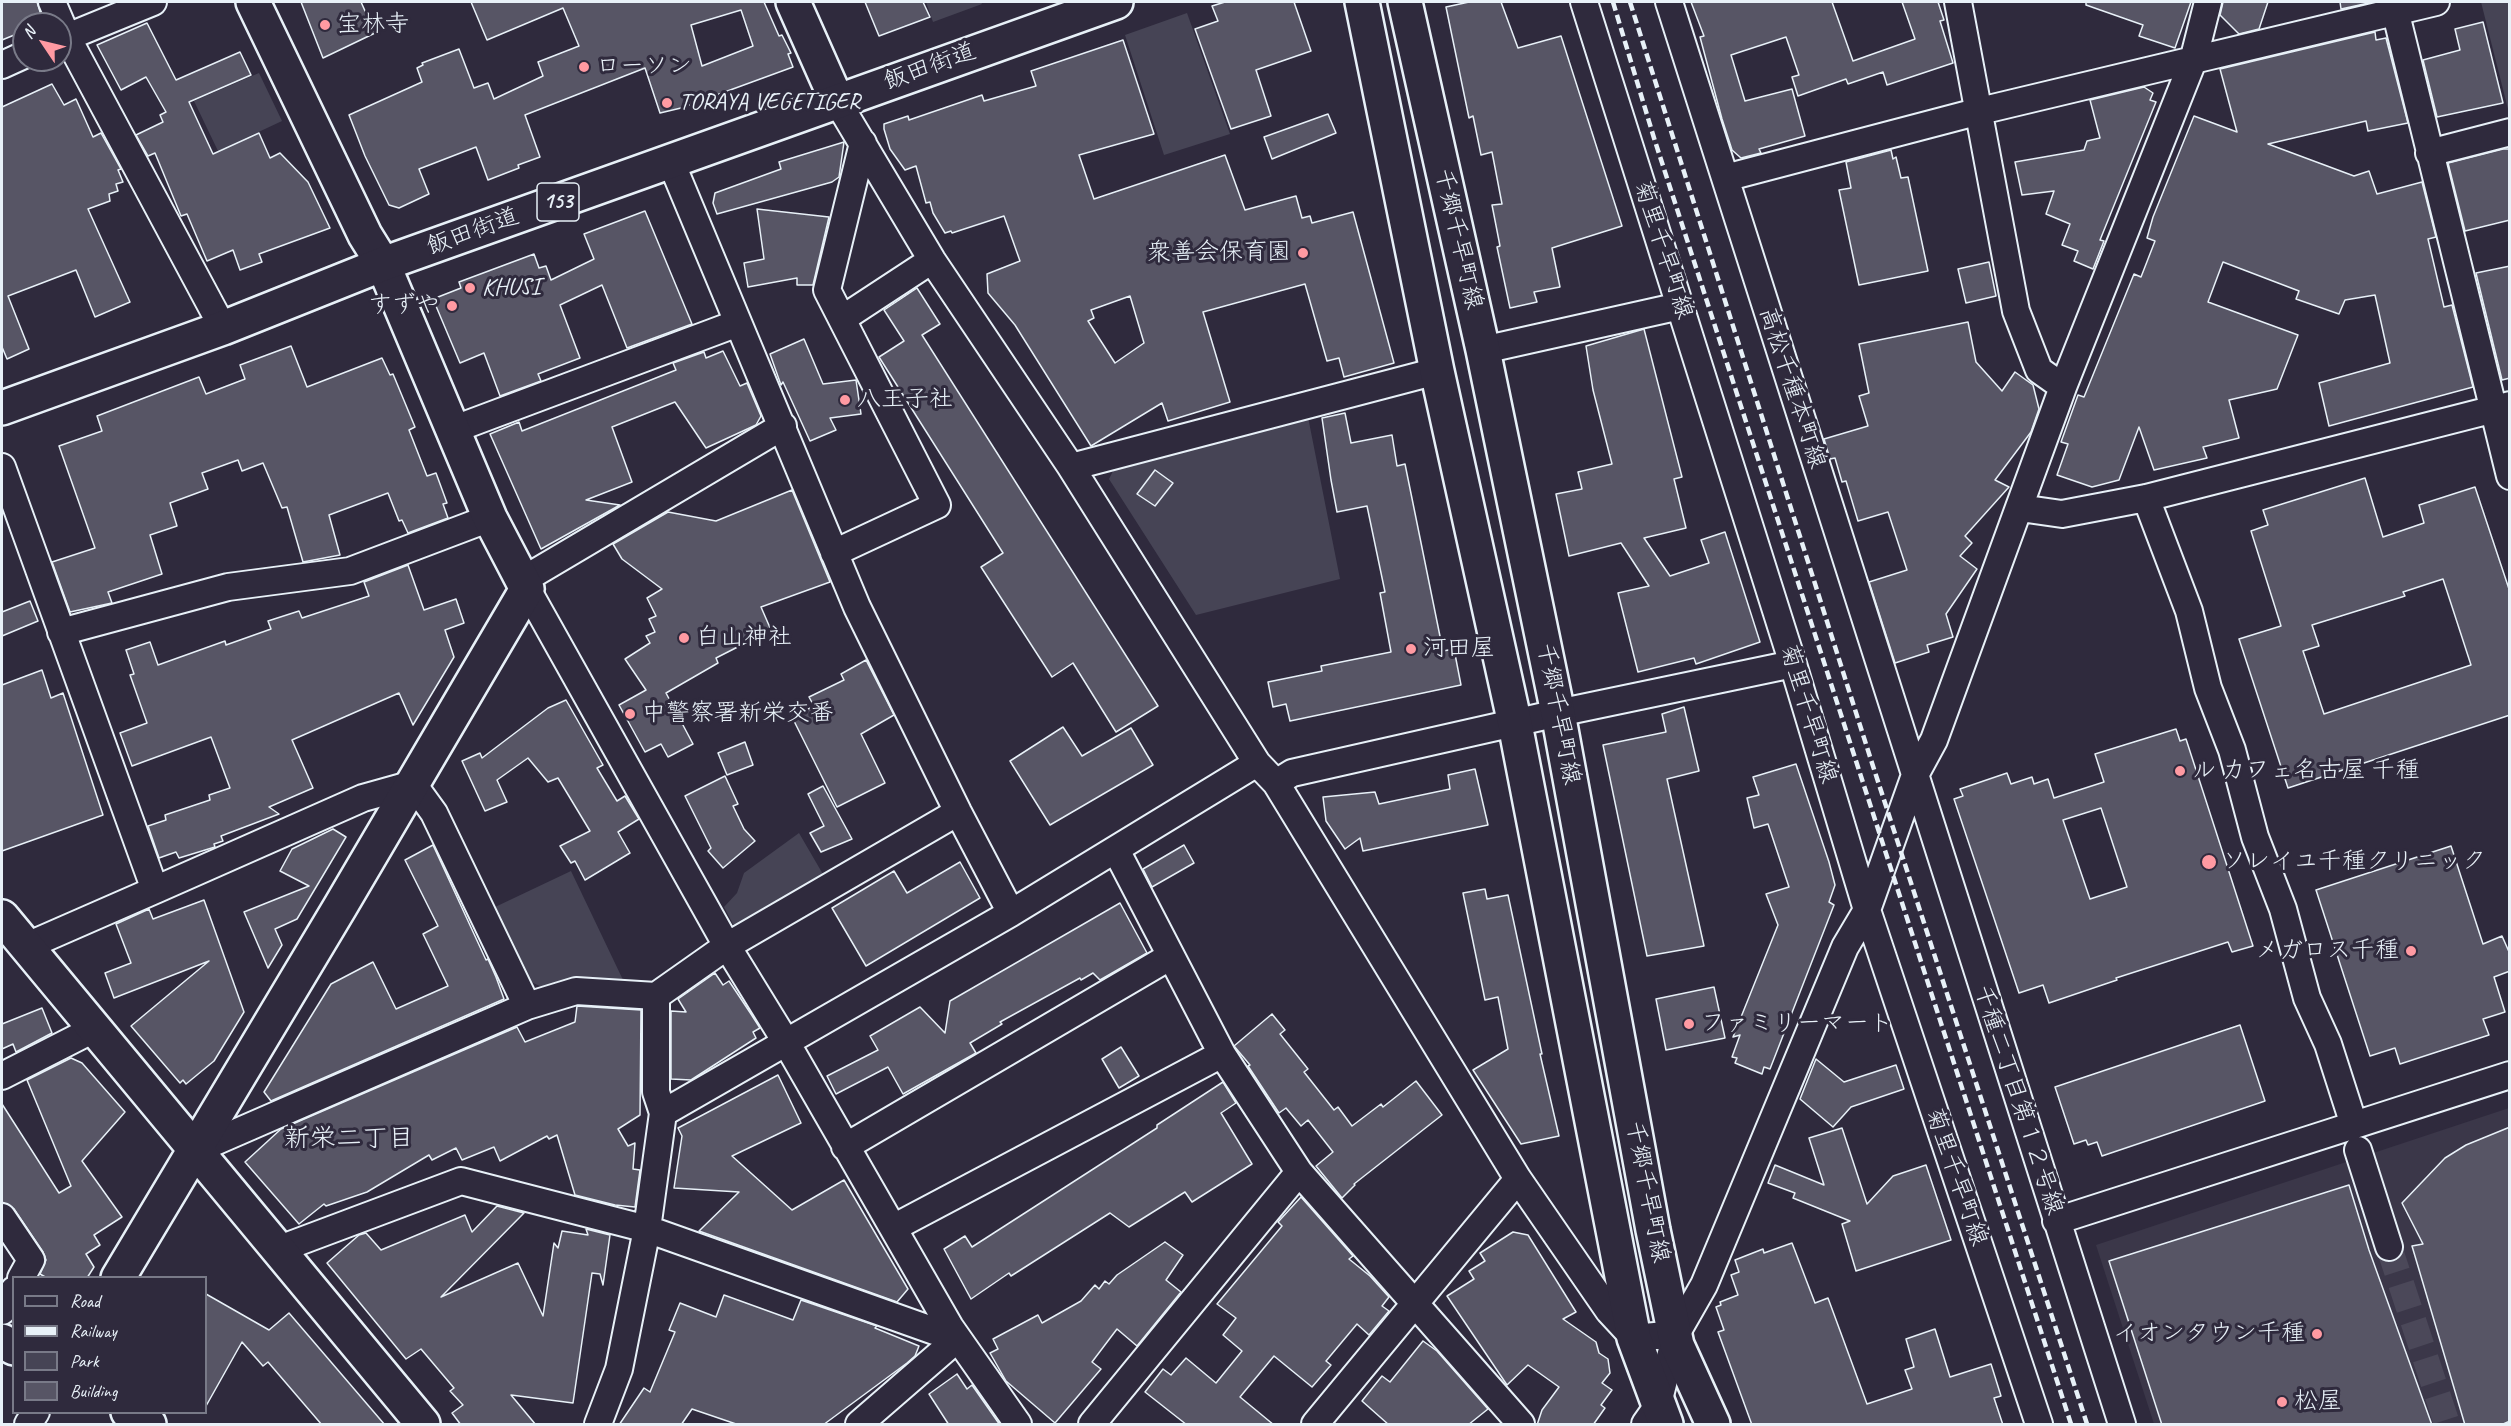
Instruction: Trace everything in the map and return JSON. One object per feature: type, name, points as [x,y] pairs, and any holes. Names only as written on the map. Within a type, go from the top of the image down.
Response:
[{"type":"main road","points":[[118,1276],[196,1150],[413,784],[525,584],[490,518],[383,264],[365,235],[253,2]]},
{"type":"main road","points":[[793,2],[837,100]]},
{"type":"main road","name":"飯田街道","points":[[2,408],[223,328],[383,264],[1116,2]]},
{"type":"main road","name":"千郷千早町線","points":[[1362,2],[1437,371],[1515,724],[1634,1338],[1656,1419]]},
{"type":"main road","name":"千郷千早町線","points":[[1405,2],[1484,350],[1558,713],[1651,1219],[1677,1345],[1713,1425]]},
{"type":"main road","points":[[2,916],[423,1425]]},
{"type":"main road","points":[[130,1414],[149,1425]]},
{"type":"street","points":[[72,34],[153,2]]},
{"type":"street","name":"菊里千早町線","points":[[1584,2],[1793,664],[1867,910],[2039,1425]]},
{"type":"street","name":"高松千種本町線","points":[[1669,2],[1915,775]]},
{"type":"street","points":[[1958,2],[2016,311],[2039,370],[2063,387]]},
{"type":"street","points":[[1656,1419],[1676,1334],[1704,1285],[1845,948],[1867,910],[1915,775],[1934,740],[2063,387],[2193,61],[2208,2]]},
{"type":"street","points":[[1725,178],[1980,111],[2193,61],[2394,7],[2436,2]]},
{"type":"street","points":[[2394,7],[2429,153],[2501,407],[2510,476]]},
{"type":"street","points":[[72,54],[223,328]]},
{"type":"street","points":[[837,100],[932,260],[1071,467],[1257,763],[1276,783],[1518,1179],[1610,1311],[1634,1338],[1676,1334]]},
{"type":"street","points":[[2429,153],[2510,132]]},
{"type":"street","points":[[834,553],[937,505],[827,290],[863,143]]},
{"type":"street","points":[[671,162],[857,607],[958,812],[1011,913]]},
{"type":"street","points":[[842,319],[932,260]]},
{"type":"street","points":[[1484,350],[1680,306]]},
{"type":"street","points":[[452,430],[738,323]]},
{"type":"street","points":[[1071,467],[1437,371]]},
{"type":"street","points":[[2020,508],[2062,514],[2146,498],[2501,407]]},
{"type":"street","points":[[783,426],[525,584],[727,946],[786,1042],[957,1339],[1018,1425]]},
{"type":"street","points":[[2,467],[154,890]]},
{"type":"street","points":[[2146,498],[2189,611],[2208,688],[2232,750],[2255,837],[2283,909],[2307,998],[2328,1044],[2389,1247]]},
{"type":"street","points":[[61,632],[228,587],[350,571],[490,518]]},
{"type":"street","points":[[1276,783],[1292,773],[1558,713],[1793,664]]},
{"type":"street","points":[[663,1113],[1011,913],[1257,763]]},
{"type":"street","name":"千種二丁目第１２号線","points":[[1915,775],[2122,1425]]},
{"type":"street","points":[[27,946],[363,798],[413,784],[434,813],[527,1006]]},
{"type":"street","points":[[196,1150],[527,1006],[576,991],[656,996],[727,946],[958,812]]},
{"type":"street","points":[[1116,850],[1222,1054],[1299,1172],[1521,1425]]},
{"type":"street","points":[[845,1147],[1171,956]]},
{"type":"street","points":[[598,1425],[619,1369],[647,1228],[663,1113],[656,1092],[656,996]]},
{"type":"street","points":[[2,1076],[94,1029]]},
{"type":"street","points":[[893,1228],[1222,1054]]},
{"type":"street","points":[[2056,1221],[2356,1138],[2510,1075]]},
{"type":"street","points":[[1092,1425],[1299,1172]]},
{"type":"street","points":[[1315,1425],[1414,1302],[1518,1179]]},
{"type":"street","points":[[277,1251],[461,1181],[647,1228],[957,1339]]},
{"type":"street","points":[[2,1217],[31,1260],[22,1276]]},
{"type":"street","points":[[2,1311],[12,1294]]},
{"type":"street","points":[[859,1425],[957,1339]]},
{"type":"shaded area","name":"イオンタウン千種","points":[[2509,1108],[2509,1424],[2154,1424],[2096,1245]]},
{"type":"green space","points":[[926,2],[981,2],[982,4],[933,22]]},
{"type":"green space","points":[[2481,2],[2509,2],[2509,113]]},
{"type":"green space","points":[[1187,13],[1230,134],[1164,155],[1125,35]]},
{"type":"green space","points":[[259,73],[282,121],[218,151],[194,101]]},
{"type":"green space","points":[[1308,417],[1340,579],[1196,615],[1109,479],[1115,467]]},
{"type":"green space","points":[[799,833],[824,876],[738,926],[733,924],[724,907],[737,893],[744,873]]},
{"type":"green space","points":[[571,871],[624,982],[583,977],[544,988],[529,981],[493,908]]},
{"type":"building","points":[[2,2],[37,2],[40,12],[12,12],[12,36],[2,40]]},
{"type":"building","points":[[301,2],[361,2],[375,33],[323,58]]},
{"type":"building","points":[[471,2],[764,2],[779,36],[782,35],[791,53],[788,54],[793,67],[681,108],[660,113],[645,68],[525,115],[540,157],[488,180],[476,147],[419,169],[429,194],[399,208],[389,205],[365,156],[349,115],[422,82],[417,68],[423,65],[422,63],[459,49],[474,88],[488,83],[494,99],[543,76],[538,62],[579,46],[563,8],[487,40]],"holes":[[[741,10],[753,46],[702,66],[691,25]]]},
{"type":"building","points":[[865,2],[923,2],[930,17],[879,36]]},
{"type":"building","points":[[1225,2],[1294,2],[1311,51],[1256,70],[1271,116],[1231,129],[1195,29],[1218,21],[1212,6]]},
{"type":"building","points":[[1469,2],[1501,2],[1518,48],[1561,36],[1622,226],[1552,248],[1560,287],[1534,292],[1537,302],[1510,308],[1497,247],[1500,246],[1492,205],[1502,204],[1492,152],[1481,155],[1473,116],[1469,118],[1446,7]]},
{"type":"building","points":[[1691,2],[1832,2],[1853,61],[1915,39],[1902,2],[1938,2],[1944,20],[1940,21],[1953,63],[1887,85],[1883,72],[1848,84],[1846,79],[1798,96],[1792,77],[1799,75],[1786,37],[1731,55],[1745,101],[1792,89],[1805,136],[1759,149],[1761,153],[1741,158],[1732,150],[1722,119],[1700,37],[1704,36]]},
{"type":"building","points":[[2086,2],[2191,2],[2175,48],[2139,36],[2143,25],[2086,5]]},
{"type":"building","points":[[2223,2],[2268,2],[2259,29],[2239,34],[2220,15]]},
{"type":"building","points":[[2340,2],[2368,2],[2369,3],[2341,9]]},
{"type":"building","points":[[2483,22],[2503,103],[2437,117],[2423,60],[2460,50],[2455,29]]},
{"type":"building","points":[[147,23],[176,80],[240,52],[251,75],[189,102],[213,154],[259,133],[270,158],[280,153],[308,182],[330,228],[259,254],[262,262],[240,270],[233,250],[207,261],[187,214],[181,216],[155,153],[148,156],[136,135],[163,122],[160,115],[166,112],[146,77],[121,90],[97,45]]},
{"type":"building","points":[[2375,32],[2376,40],[2386,38],[2408,123],[2368,131],[2366,121],[2268,144],[2354,176],[2369,171],[2377,194],[2422,182],[2436,237],[2428,239],[2444,307],[2452,305],[2473,387],[2329,426],[2319,383],[2390,363],[2375,295],[2345,300],[2339,314],[2296,299],[2299,291],[2223,262],[2208,302],[2298,335],[2277,389],[2229,400],[2239,438],[2203,447],[2207,458],[2154,470],[2139,427],[2119,480],[2092,487],[2057,475],[2068,444],[2061,442],[2078,395],[2084,397],[2134,274],[2141,277],[2155,241],[2147,238],[2153,217],[2194,116],[2237,132],[2220,69]]},
{"type":"building","points":[[1123,40],[1154,134],[1079,155],[1094,199],[1225,155],[1245,210],[1296,196],[1302,218],[1310,216],[1312,223],[1353,212],[1394,363],[1344,377],[1339,358],[1327,361],[1305,284],[1203,312],[1230,402],[1168,421],[1162,403],[1091,446],[1015,325],[988,293],[987,274],[1020,261],[1004,216],[952,233],[951,231],[945,233],[933,213],[930,202],[926,203],[916,166],[905,170],[890,149],[884,129],[884,124],[908,116],[909,120],[982,95],[984,101],[1036,86],[1031,71]],"holes":[[[1130,296],[1144,343],[1115,363],[1088,321],[1094,318],[1091,310]]]},
{"type":"building","points":[[52,84],[64,105],[76,99],[93,137],[101,133],[121,169],[118,170],[123,182],[116,184],[118,191],[109,194],[110,201],[88,209],[130,302],[95,317],[76,270],[8,296],[29,349],[7,359],[2,347],[2,107]]},
{"type":"building","points":[[2144,87],[2153,93],[2150,100],[2156,102],[2100,240],[2104,241],[2093,269],[2074,261],[2078,251],[2062,245],[2070,224],[2046,214],[2054,191],[2022,195],[2015,162],[2084,150],[2087,141],[2100,138],[2090,100]]},
{"type":"building","points":[[1328,114],[1336,133],[1272,159],[1264,137]]},
{"type":"building","points":[[844,142],[839,177],[832,182],[717,214],[713,203],[715,193],[781,169],[779,162]]},
{"type":"building","points":[[2510,149],[2510,220],[2465,231],[2448,163]]},
{"type":"building","points":[[1891,150],[1893,159],[1896,157],[1901,178],[1908,177],[1928,271],[1859,285],[1839,190],[1851,188],[1846,162]]},
{"type":"building","points":[[757,209],[829,217],[813,285],[797,285],[797,278],[748,287],[744,263],[764,259]]},
{"type":"building","points":[[645,211],[692,324],[627,348],[602,285],[560,305],[580,358],[538,374],[541,381],[500,396],[484,353],[460,363],[433,299],[461,288],[459,282],[534,254],[539,268],[546,266],[551,280],[594,259],[584,234]]},
{"type":"building","points":[[1989,262],[1996,296],[1966,303],[1958,269]]},
{"type":"building","points":[[2510,266],[2510,378],[2502,380],[2476,273]]},
{"type":"building","points":[[917,288],[940,324],[922,335],[1158,706],[1116,732],[1073,663],[1052,677],[981,567],[1003,553],[879,357],[904,341],[884,310]]},
{"type":"building","points":[[1968,322],[1976,362],[2002,391],[2015,372],[2033,385],[2039,409],[2031,432],[1995,480],[2009,487],[1965,536],[1972,543],[1960,556],[1977,569],[1946,614],[1953,637],[1927,645],[1929,652],[1895,663],[1869,582],[1907,570],[1888,512],[1858,521],[1846,481],[1842,482],[1835,458],[1830,459],[1824,439],[1868,426],[1859,396],[1869,393],[1859,344]]},
{"type":"building","points":[[1644,329],[1682,477],[1674,479],[1686,528],[1644,538],[1670,576],[1709,563],[1701,540],[1725,532],[1760,642],[1696,664],[1694,658],[1638,672],[1618,593],[1649,586],[1621,543],[1569,556],[1556,494],[1582,489],[1578,472],[1612,464],[1593,390],[1586,346]]},
{"type":"building","points":[[804,339],[823,384],[856,380],[861,414],[830,418],[836,430],[810,441],[783,382],[781,385],[770,354]]},
{"type":"building","points":[[291,346],[307,387],[382,358],[390,375],[393,374],[415,427],[409,430],[427,476],[436,473],[447,503],[443,504],[448,518],[408,533],[402,520],[399,521],[388,493],[329,515],[340,555],[303,562],[287,507],[282,508],[263,463],[242,471],[238,460],[202,473],[208,489],[170,503],[177,526],[150,535],[162,574],[108,592],[112,603],[70,612],[52,562],[95,548],[59,446],[102,431],[97,416],[199,377],[206,394],[245,379],[240,365]]},
{"type":"building","points":[[723,351],[740,386],[747,383],[761,416],[756,425],[706,448],[675,402],[612,427],[632,482],[586,500],[620,505],[541,549],[490,434],[519,422],[522,431],[676,370],[673,363],[704,352],[706,358]]},
{"type":"building","points":[[1345,413],[1351,443],[1392,435],[1397,466],[1405,464],[1443,651],[1454,649],[1461,685],[1290,721],[1286,704],[1273,707],[1268,682],[1322,671],[1321,666],[1391,652],[1380,593],[1385,592],[1367,506],[1337,512],[1322,418]]},
{"type":"building","points":[[1155,470],[1173,483],[1155,506],[1137,494]]},
{"type":"building","points":[[2365,478],[2383,537],[2424,523],[2419,505],[2475,487],[2510,592],[2510,715],[2288,788],[2239,639],[2281,626],[2251,531],[2268,525],[2263,510]],"holes":[[[2443,579],[2471,665],[2324,714],[2303,651],[2319,646],[2312,625],[2405,596],[2403,592]]]},
{"type":"building","points":[[792,490],[830,582],[761,607],[771,630],[716,658],[718,663],[666,693],[693,744],[668,757],[661,744],[645,752],[619,705],[646,690],[625,659],[650,643],[646,636],[655,632],[649,619],[656,616],[647,598],[662,589],[622,559],[613,544],[668,512],[716,521]]},
{"type":"building","points":[[408,565],[424,610],[456,599],[464,623],[445,630],[454,657],[413,725],[399,693],[292,740],[313,788],[269,807],[279,814],[221,836],[223,841],[214,844],[215,847],[179,858],[176,852],[159,858],[148,826],[166,820],[165,815],[210,800],[209,795],[230,788],[211,737],[132,766],[120,733],[147,723],[130,675],[134,674],[126,650],[150,642],[158,665],[225,641],[226,645],[271,629],[268,621],[299,611],[302,618],[369,596],[364,582]]},
{"type":"building","points":[[30,601],[38,621],[2,636],[2,612]]},
{"type":"building","points":[[866,660],[894,715],[861,734],[885,783],[837,807],[792,717],[814,706],[809,697],[844,680],[841,674]]},
{"type":"building","points":[[42,670],[51,698],[63,693],[103,815],[2,851],[2,685]]},
{"type":"building","points":[[566,700],[603,765],[597,768],[617,801],[625,796],[639,819],[618,832],[630,853],[585,880],[575,861],[571,863],[560,846],[590,831],[558,778],[548,782],[528,758],[497,780],[507,802],[485,811],[462,761],[480,753],[482,758],[548,708]]},
{"type":"building","points":[[1684,707],[1699,771],[1667,779],[1704,946],[1647,956],[1603,745],[1666,732],[1662,714]]},
{"type":"building","points":[[1063,727],[1082,756],[1131,728],[1153,765],[1050,825],[1010,761]]},
{"type":"building","points":[[2176,729],[2180,741],[2186,739],[2253,946],[2232,952],[2228,942],[2116,978],[2117,980],[2049,1003],[2043,985],[2019,993],[1954,799],[1963,796],[1960,789],[2007,773],[2011,784],[2032,777],[2034,784],[2048,779],[2054,798],[2104,782],[2095,754]],"holes":[[[2101,808],[2127,887],[2090,899],[2063,820]]]},
{"type":"building","points":[[745,742],[753,765],[727,775],[718,753]]},
{"type":"building","points":[[1796,764],[1829,862],[1835,885],[1829,902],[1834,905],[1770,1069],[1764,1067],[1762,1074],[1735,1063],[1737,1058],[1732,1057],[1740,1035],[1733,1037],[1778,925],[1766,894],[1789,887],[1768,824],[1754,828],[1747,798],[1759,795],[1753,777]]},
{"type":"building","points":[[1475,769],[1488,825],[1363,851],[1360,838],[1345,849],[1326,821],[1323,797],[1375,792],[1379,804],[1450,789],[1448,775]]},
{"type":"building","points":[[725,776],[738,804],[733,806],[744,829],[755,841],[723,868],[708,851],[711,848],[685,796]]},
{"type":"building","points":[[823,786],[852,839],[821,852],[810,833],[824,826],[808,794]]},
{"type":"building","points":[[333,829],[346,837],[297,919],[275,929],[282,945],[268,968],[244,912],[309,886],[280,871],[292,849]]},
{"type":"building","points":[[433,845],[486,960],[488,959],[504,999],[271,1101],[264,1092],[331,984],[373,962],[396,1009],[448,986],[423,934],[438,926],[405,860]]},
{"type":"building","points":[[1184,845],[1194,863],[1152,887],[1143,869]]},
{"type":"building","name":"メガロス千種","points":[[2451,846],[2483,944],[2502,936],[2510,954],[2510,971],[2494,977],[2505,1012],[2483,1019],[2489,1035],[2400,1064],[2395,1048],[2370,1056],[2316,890]]},
{"type":"building","points":[[960,862],[980,898],[866,966],[832,908],[894,871],[907,893]]},
{"type":"building","points":[[1485,889],[1487,899],[1508,895],[1559,1136],[1521,1144],[1473,1070],[1508,1049],[1498,997],[1485,1000],[1463,893]]},
{"type":"building","points":[[204,900],[244,1012],[214,1061],[186,1084],[183,1080],[180,1083],[131,1026],[209,961],[114,998],[105,973],[131,963],[116,924],[149,909],[153,919]]},
{"type":"building","points":[[1120,903],[1147,953],[1100,980],[1093,973],[1081,980],[1080,978],[1000,1022],[1002,1024],[970,1043],[976,1053],[903,1094],[888,1067],[836,1094],[827,1076],[878,1050],[870,1036],[920,1007],[945,1033],[950,1001]]},
{"type":"building","points":[[715,973],[723,985],[729,981],[760,1028],[753,1032],[756,1038],[691,1080],[671,1079],[671,1011],[686,1012],[678,999]]},
{"type":"building","points":[[1714,987],[1725,1038],[1666,1050],[1656,999]]},
{"type":"building","points":[[577,1006],[641,1010],[640,1115],[618,1129],[628,1146],[635,1143],[633,1169],[640,1170],[635,1207],[615,1205],[575,1195],[557,1135],[549,1139],[547,1136],[500,1161],[494,1147],[462,1160],[456,1148],[432,1160],[429,1155],[367,1192],[326,1206],[324,1204],[299,1224],[245,1162],[281,1129],[517,1027],[525,1042],[575,1022]]},
{"type":"building","points":[[42,1008],[52,1033],[16,1052],[13,1044],[2,1049],[2,1024]]},
{"type":"building","points":[[1272,1014],[1285,1030],[1280,1034],[1308,1069],[1304,1072],[1334,1110],[1338,1107],[1352,1126],[1381,1104],[1383,1107],[1416,1081],[1442,1115],[1354,1184],[1342,1198],[1316,1166],[1333,1152],[1308,1120],[1301,1126],[1286,1108],[1279,1113],[1248,1066],[1250,1065],[1234,1046]]},
{"type":"building","points":[[2240,1025],[2265,1101],[2102,1156],[2097,1142],[2088,1145],[2086,1140],[2074,1144],[2055,1087]]},
{"type":"building","points":[[1121,1047],[1139,1076],[1119,1088],[1102,1059]]},
{"type":"building","points":[[71,1058],[82,1063],[125,1112],[82,1161],[122,1217],[94,1235],[100,1245],[86,1254],[94,1267],[88,1276],[44,1276],[40,1274],[46,1260],[43,1252],[14,1209],[2,1202],[2,1104],[59,1193],[71,1186],[27,1080]]},
{"type":"building","points":[[1816,1059],[1844,1082],[1896,1065],[1904,1089],[1851,1107],[1833,1127],[1800,1099]]},
{"type":"building","points":[[778,1075],[801,1123],[732,1156],[792,1210],[844,1180],[908,1289],[897,1302],[699,1231],[739,1192],[674,1188],[682,1136],[678,1128]]},
{"type":"building","points":[[1223,1082],[1236,1103],[1221,1113],[1252,1164],[1192,1202],[1185,1192],[1129,1227],[1110,1213],[1011,1276],[1009,1273],[971,1299],[944,1249],[965,1236],[972,1247],[1157,1128],[1157,1125]]},
{"type":"building","points":[[2510,1127],[2510,1421],[2501,1425],[2465,1425],[2412,1246],[2423,1244],[2402,1203],[2445,1158],[2466,1145]]},
{"type":"building","points":[[1842,1128],[1867,1204],[1893,1176],[1926,1165],[1951,1240],[1856,1271],[1842,1224],[1850,1221],[1793,1198],[1795,1193],[1768,1183],[1775,1165],[1824,1185],[1809,1138]]},
{"type":"building","points":[[2349,1185],[2369,1250],[2432,1425],[2162,1425],[2109,1261]]},
{"type":"building","points":[[1301,1197],[1353,1256],[1349,1259],[1370,1276],[1389,1297],[1382,1306],[1389,1311],[1369,1335],[1357,1324],[1326,1361],[1331,1365],[1312,1387],[1274,1356],[1240,1397],[1274,1425],[1187,1425],[1145,1392],[1163,1369],[1171,1375],[1186,1358],[1216,1383],[1242,1351],[1223,1335],[1236,1318],[1217,1304],[1282,1226],[1278,1222]]},
{"type":"building","points":[[497,1206],[524,1213],[441,1297],[518,1263],[543,1316],[554,1243],[558,1248],[562,1231],[588,1235],[586,1229],[610,1235],[603,1285],[600,1274],[592,1273],[573,1403],[511,1395],[536,1425],[461,1425],[452,1413],[463,1405],[450,1391],[454,1388],[421,1349],[406,1359],[327,1263],[359,1235],[366,1233],[381,1250],[465,1215],[472,1232]]},
{"type":"building","points":[[1513,1232],[1528,1235],[1576,1312],[1563,1319],[1596,1342],[1599,1353],[1608,1359],[1610,1373],[1602,1383],[1612,1390],[1601,1405],[1605,1408],[1593,1425],[1537,1425],[1542,1410],[1559,1387],[1528,1365],[1507,1385],[1447,1296],[1474,1279],[1469,1271],[1485,1261],[1480,1253]]},
{"type":"building","points":[[1165,1242],[1183,1255],[1166,1280],[1181,1292],[1137,1346],[1117,1329],[1092,1362],[1101,1369],[1055,1423],[1006,1381],[990,1353],[998,1349],[993,1339],[1038,1315],[1042,1323],[1081,1301],[1095,1285],[1099,1289],[1105,1281],[1109,1284],[1117,1275]]},
{"type":"building","points":[[1792,1243],[1815,1303],[1828,1298],[1867,1404],[1912,1389],[1905,1370],[1914,1367],[1906,1339],[1935,1329],[1950,1377],[1991,1364],[2001,1396],[1994,1398],[2003,1425],[1752,1425],[1718,1332],[1724,1330],[1716,1307],[1721,1305],[1720,1302],[1738,1295],[1731,1275],[1739,1272],[1735,1260],[1763,1249],[1764,1253]]},
{"type":"building","points":[[207,1295],[269,1330],[289,1313],[385,1425],[322,1425],[268,1362],[263,1366],[242,1342],[207,1404]]},
{"type":"building","points":[[724,1295],[793,1320],[801,1300],[877,1326],[875,1328],[919,1346],[915,1356],[907,1363],[823,1425],[739,1425],[692,1409],[681,1425],[619,1425],[644,1388],[650,1392],[675,1332],[669,1330],[680,1303],[716,1317]]},
{"type":"building","points":[[1423,1341],[1437,1351],[1488,1409],[1468,1425],[1389,1425],[1362,1401],[1382,1376],[1390,1382]]},
{"type":"building","points":[[957,1374],[967,1389],[972,1385],[1000,1425],[949,1425],[929,1394]]},
{"type":"tunnel","points":[[2389,1247],[2447,1424]]},
{"type":"railway","points":[[1613,2],[1654,138],[2071,1424]]},
{"type":"railway","points":[[1630,2],[1872,763],[2087,1424]]},
{"type":"place","name":"宝林寺","points":[[325,25]]},
{"type":"place","name":"ローソン","points":[[584,67]]},
{"type":"place","name":"TORAYA VEGETIGER","points":[[667,103]]},
{"type":"place","name":"衆善会保育園","points":[[1303,253]]},
{"type":"place","name":"KHUSI","points":[[470,288]]},
{"type":"place","name":"すずや","points":[[452,306]]},
{"type":"place","name":"八王子社","points":[[845,400]]},
{"type":"place","name":"白山神社","points":[[684,638]]},
{"type":"place","name":"河田屋","points":[[1411,649]]},
{"type":"place","name":"中警察署新栄交番","points":[[630,714]]},
{"type":"place","name":"ル カフェ名古屋 千種","points":[[2180,771]]},
{"type":"place","name":"ソレイユ千種クリニック","points":[[2209,862]]},
{"type":"place","name":"メガロス千種","points":[[2411,951]]},
{"type":"place","name":"ファミリーマート","points":[[1689,1024]]},
{"type":"place","name":"イオンタウン千種","points":[[2317,1334]]},
{"type":"place","name":"松屋","points":[[2282,1402]]},
{"type":"district","name":"新栄二丁目","points":[[349,1139]]}]
